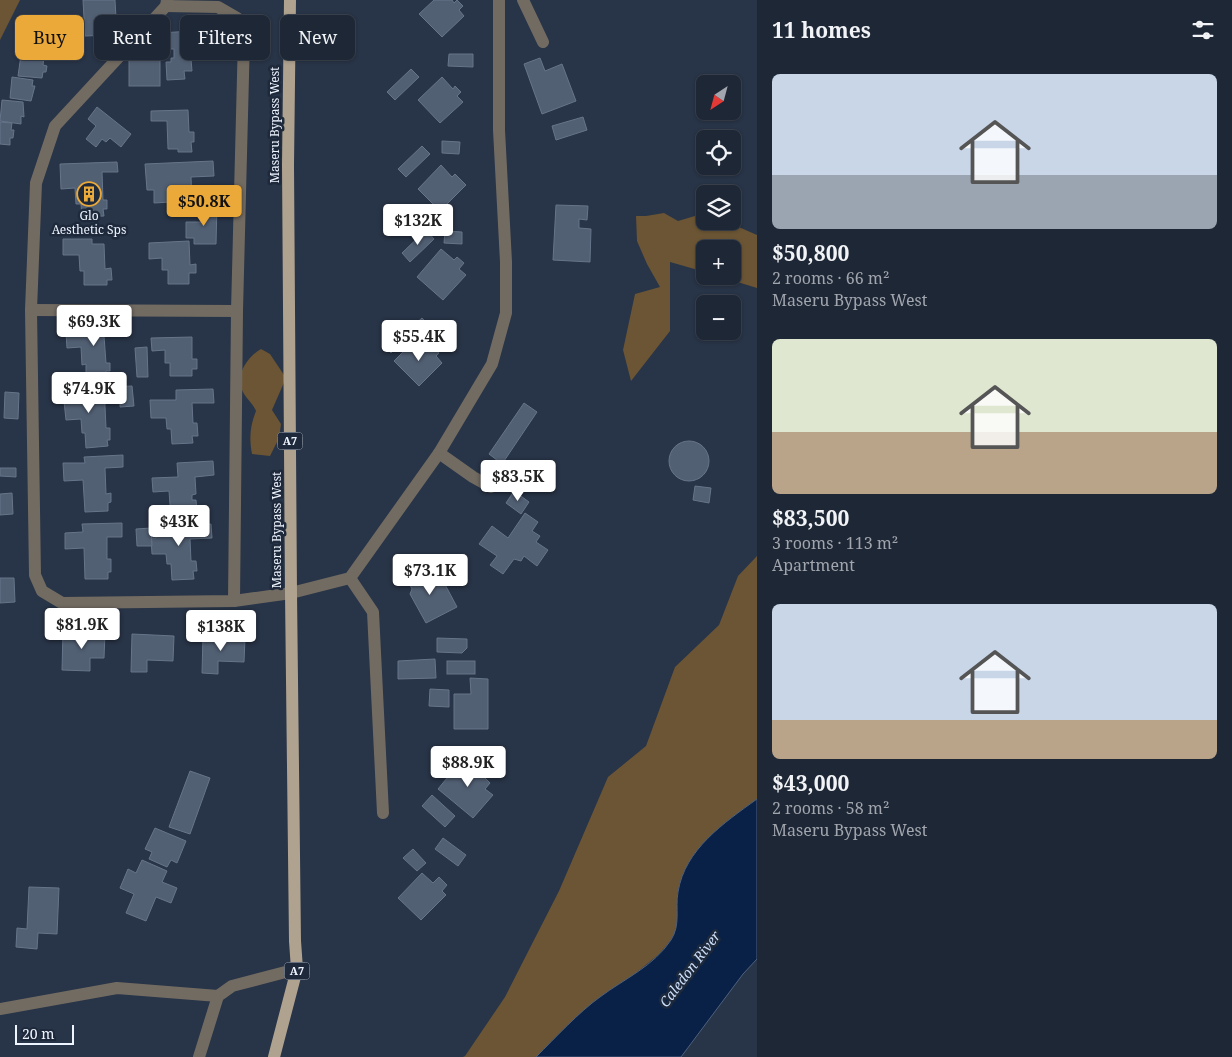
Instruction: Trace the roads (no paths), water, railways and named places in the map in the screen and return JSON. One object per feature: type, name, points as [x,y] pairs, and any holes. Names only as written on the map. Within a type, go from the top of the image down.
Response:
[{"type":"main road","name":"Maseru Bypass West","points":[[274,1057],[297,969],[295,940],[296,882],[291,593],[288,165],[290,0]]},
{"type":"street","points":[[234,601],[237,311],[244,37],[237,18],[218,6],[166,3],[55,126],[36,183],[31,310],[36,575],[42,590],[62,603],[234,601],[291,593],[350,578],[439,453],[492,364],[506,313],[506,262],[498,130],[499,0]]},
{"type":"street","points":[[523,0],[543,42]]},
{"type":"street","points":[[31,310],[237,311]]},
{"type":"street","points":[[439,453],[491,488]]},
{"type":"street","points":[[350,578],[372,612],[383,813]]},
{"type":"street","points":[[199,1057],[218,996],[232,986],[297,969]]},
{"type":"street","points":[[0,1008],[117,988],[218,996]]},
{"type":"water","name":"Caledon River","points":[[757,799],[757,959],[743,974],[681,1057],[536,1057],[592,1003],[638,972],[664,949],[671,940],[676,928],[677,898],[682,877],[697,850],[719,828]]},
{"type":"place","name":"Glo Aesthetic Sps","points":[[89,194]]}]
